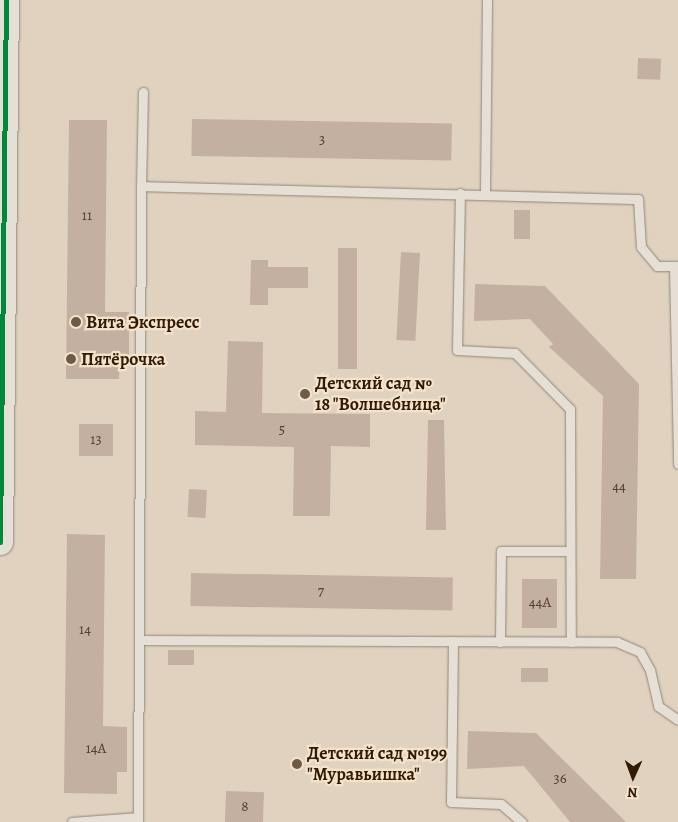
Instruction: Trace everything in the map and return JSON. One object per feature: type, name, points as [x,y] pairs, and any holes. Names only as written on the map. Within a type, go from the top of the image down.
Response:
[{"type":"street","points":[[0,542],[6,0]]},
{"type":"lane","points":[[485,193],[487,0]]},
{"type":"lane","points":[[72,822],[138,820],[143,92]]},
{"type":"lane","points":[[142,186],[485,193],[638,199],[641,247],[657,266],[676,266],[678,464]]},
{"type":"lane","points":[[460,193],[457,350],[514,353],[570,409],[571,642]]},
{"type":"lane","points":[[500,642],[501,552],[570,551]]},
{"type":"lane","points":[[139,640],[617,642],[640,652],[650,670],[658,706],[678,720]]},
{"type":"lane","points":[[453,641],[451,802],[501,804],[522,822]]},
{"type":"building","points":[[638,58],[661,59],[660,80],[637,79]]},
{"type":"building","points":[[192,119],[452,124],[451,161],[191,156]]},
{"type":"building","points":[[69,120],[107,120],[105,312],[129,312],[129,358],[120,358],[119,379],[66,379]]},
{"type":"building","points":[[514,210],[530,210],[530,239],[514,239]]},
{"type":"building","points":[[338,248],[357,248],[357,369],[338,369]]},
{"type":"building","points":[[401,252],[420,253],[415,341],[396,340]]},
{"type":"building","points":[[251,260],[268,260],[268,267],[308,267],[308,288],[268,288],[268,305],[250,305]]},
{"type":"building","points":[[475,284],[545,286],[639,384],[636,579],[600,579],[603,396],[549,347],[553,344],[530,319],[474,321]]},
{"type":"building","points":[[228,341],[263,342],[262,413],[370,414],[370,447],[331,446],[330,516],[293,516],[294,447],[195,445],[195,411],[226,412]]},
{"type":"building","points":[[428,420],[444,420],[446,530],[426,530]]},
{"type":"building","points":[[79,424],[113,424],[113,456],[79,456]]},
{"type":"building","points":[[189,489],[207,490],[206,518],[188,517]]},
{"type":"building","points":[[67,534],[105,535],[103,726],[127,727],[127,772],[117,772],[117,794],[64,793]]},
{"type":"building","points":[[191,573],[453,578],[452,611],[190,606]]},
{"type":"building","points":[[522,579],[557,579],[557,628],[522,628]]},
{"type":"building","points":[[168,650],[194,650],[194,665],[168,665]]},
{"type":"building","points":[[521,668],[548,668],[548,682],[521,682]]},
{"type":"building","points":[[468,731],[536,733],[626,822],[570,822],[524,766],[467,769]]},
{"type":"building","points":[[226,791],[264,792],[263,822],[225,822]]},
{"type":"cycle path","points":[[0,542],[6,0]]},
{"type":"place","name":"Вита Экспресс","points":[[76,322]]},
{"type":"place","name":"Пятёрочка","points":[[71,359]]},
{"type":"place","name":"Детский сад № 18 \"Волшебница\"","points":[[305,394]]},
{"type":"place","name":"Детский сад №199 \"Муравьишка\"","points":[[297,764]]}]
